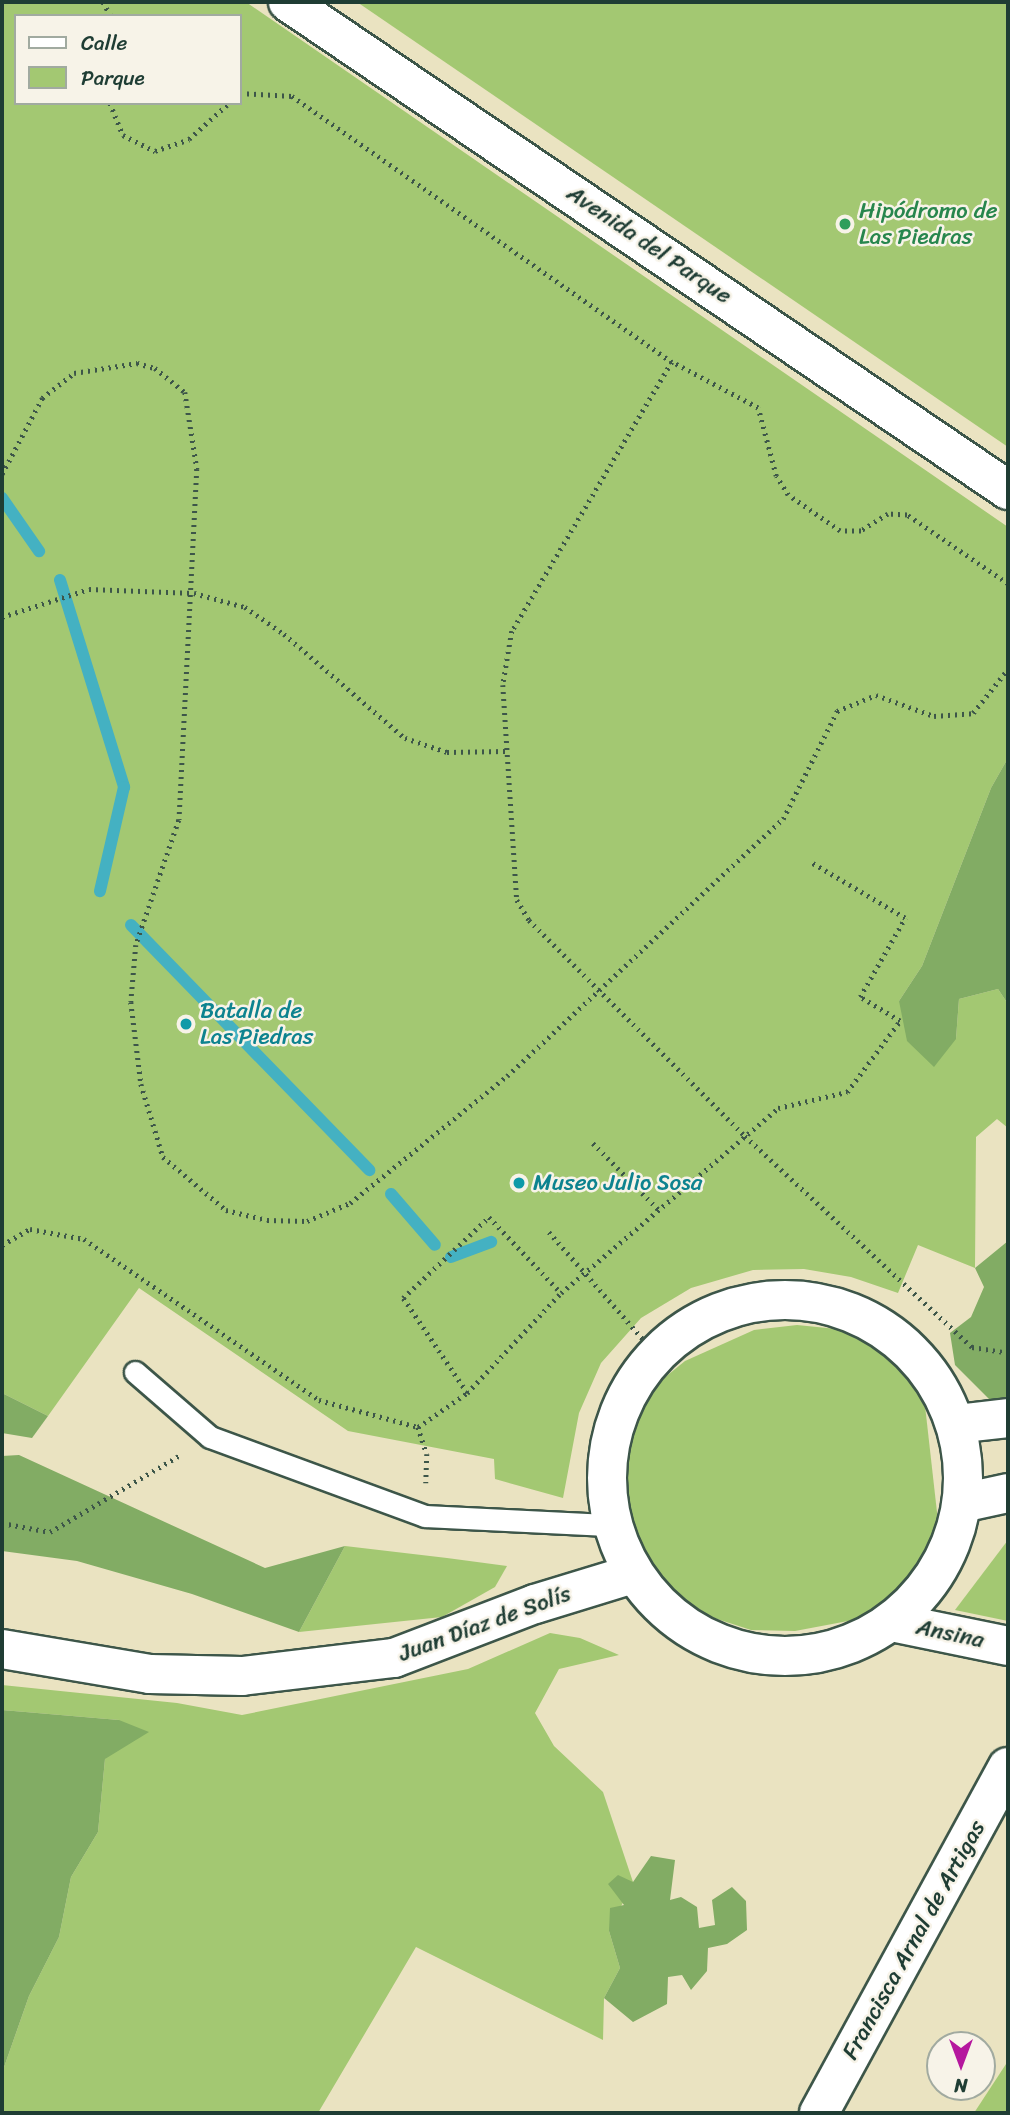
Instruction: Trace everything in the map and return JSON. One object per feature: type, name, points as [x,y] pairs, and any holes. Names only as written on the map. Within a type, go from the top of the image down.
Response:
[{"type":"street","name":"Avenida del Parque","points":[[288,2],[1008,490]]},
{"type":"street","points":[[800,1300],[851,1313],[896,1339],[932,1377],[956,1424],[963,1463],[962,1503],[950,1548],[926,1589],[891,1622],[839,1649],[781,1657],[723,1647],[672,1618],[633,1574],[612,1525],[606,1480],[611,1433],[628,1391],[656,1354],[698,1322],[735,1308],[800,1300]]},
{"type":"street","points":[[956,1424],[1008,1418]]},
{"type":"street","points":[[962,1503],[1008,1493]]},
{"type":"street","name":"Juan Díaz de Solís","points":[[2,1649],[150,1674],[243,1676],[339,1665],[394,1658],[535,1604],[633,1574]]},
{"type":"street","name":"Ansina","points":[[891,1622],[1008,1646]]},
{"type":"street","name":"Francisca Arnal de Artigas","points":[[819,2113],[1008,1767]]},
{"type":"lane","points":[[135,1372],[211,1437],[425,1516],[612,1525]]},
{"type":"path","points":[[242,93],[292,96],[672,362],[758,408],[776,476],[788,495],[840,531],[861,531],[888,514],[907,515],[1008,584]]},
{"type":"path","points":[[111,105],[123,135],[155,151],[189,139],[227,105]]},
{"type":"path","points":[[672,362],[512,631],[503,685],[517,900],[529,920],[745,1136],[972,1348],[1008,1353]]},
{"type":"path","points":[[2,474],[42,398],[74,373],[104,365],[137,363],[155,368],[185,392],[197,469],[194,593],[179,820],[136,945],[131,1002],[141,1084],[163,1157],[226,1210],[267,1220],[307,1221],[350,1203],[507,1076],[598,988],[783,819],[838,711],[876,695],[933,716],[973,713],[1008,670]]},
{"type":"path","points":[[2,617],[89,589],[194,593],[245,607],[284,634],[405,738],[447,752],[506,751]]},
{"type":"path","points":[[2,1245],[30,1229],[84,1239],[318,1400],[418,1427],[467,1393],[561,1293],[778,1108],[847,1092],[900,1021],[860,997],[905,918],[810,862]]},
{"type":"path","points":[[593,1143],[658,1209]]},
{"type":"path","points":[[467,1393],[402,1298],[489,1217],[561,1293]]},
{"type":"path","points":[[549,1232],[583,1274],[656,1354]]},
{"type":"path","points":[[418,1427],[426,1454],[425,1516]]},
{"type":"path","points":[[2,1523],[50,1532],[211,1437]]},
{"type":"green space","points":[[2,2],[246,2],[1008,527],[1008,758],[991,788],[922,966],[899,1001],[956,1039],[959,999],[998,989],[1008,1004],[1008,1128],[997,1119],[976,1137],[975,1268],[918,1245],[898,1293],[851,1277],[804,1269],[753,1270],[691,1288],[641,1318],[601,1363],[579,1413],[563,1498],[495,1479],[494,1459],[348,1431],[139,1288],[48,1416],[2,1393]]},
{"type":"green space","name":"Hipódromo de Las Piedras","points":[[357,2],[1008,2],[1008,447]]},
{"type":"green space","points":[[1008,758],[1008,1004],[998,989],[959,999],[956,1039],[934,1067],[907,1041],[899,1001],[922,966],[991,788]]},
{"type":"green space","points":[[1008,1241],[1008,1404],[995,1405],[955,1365],[950,1333],[971,1317],[984,1287],[975,1268]]},
{"type":"green space","points":[[797,1325],[837,1329],[872,1343],[922,1379],[939,1530],[908,1586],[864,1618],[795,1631],[751,1630],[711,1617],[684,1599],[657,1575],[633,1539],[626,1506],[627,1440],[658,1383],[685,1361],[754,1330]]},
{"type":"green space","points":[[2,1393],[48,1416],[32,1438],[2,1433]]},
{"type":"green space","points":[[19,1455],[265,1568],[345,1546],[299,1632],[192,1594],[77,1561],[2,1551],[2,1456]]},
{"type":"green space","points":[[1008,1540],[1008,1621],[955,1610]]},
{"type":"green space","points":[[345,1546],[507,1566],[495,1587],[442,1617],[299,1632]]},
{"type":"green space","points":[[550,1633],[580,1638],[619,1655],[559,1669],[535,1713],[554,1746],[603,1792],[633,1882],[609,1931],[620,1968],[604,1998],[603,2040],[416,1947],[318,2113],[2,2113],[2,2073],[29,1996],[59,1937],[71,1877],[98,1832],[105,1759],[119,1720],[2,1710],[2,1685],[177,1703],[242,1715],[468,1669]]},
{"type":"green space","points":[[2,1710],[119,1720],[149,1732],[105,1759],[98,1832],[71,1877],[59,1937],[29,1996],[2,2073]]},
{"type":"green space","points":[[651,1856],[675,1860],[670,1900],[681,1897],[697,1907],[699,1928],[715,1925],[712,1900],[732,1887],[746,1901],[747,1930],[727,1944],[708,1948],[707,1971],[691,1990],[682,1975],[668,1977],[667,2004],[633,2022],[604,1998],[620,1968],[609,1931],[610,1908],[624,1905],[608,1884],[618,1875],[633,1882]]},
{"type":"green space","points":[[1008,2061],[1008,2113],[974,2113],[982,2101],[996,2101],[996,2079]]},
{"type":"waterway","points":[[2,498],[39,551]]},
{"type":"waterway","points":[[60,580],[124,787],[100,891]]},
{"type":"waterway","points":[[131,925],[369,1170]]},
{"type":"waterway","points":[[391,1194],[435,1245]]},
{"type":"waterway","points":[[451,1257],[491,1242]]},
{"type":"place","name":"Hipódromo de Las Piedras","points":[[845,224]]},
{"type":"place","name":"Batalla de Las Piedras","points":[[186,1024]]},
{"type":"place","name":"Museo Julio Sosa","points":[[519,1183]]}]
